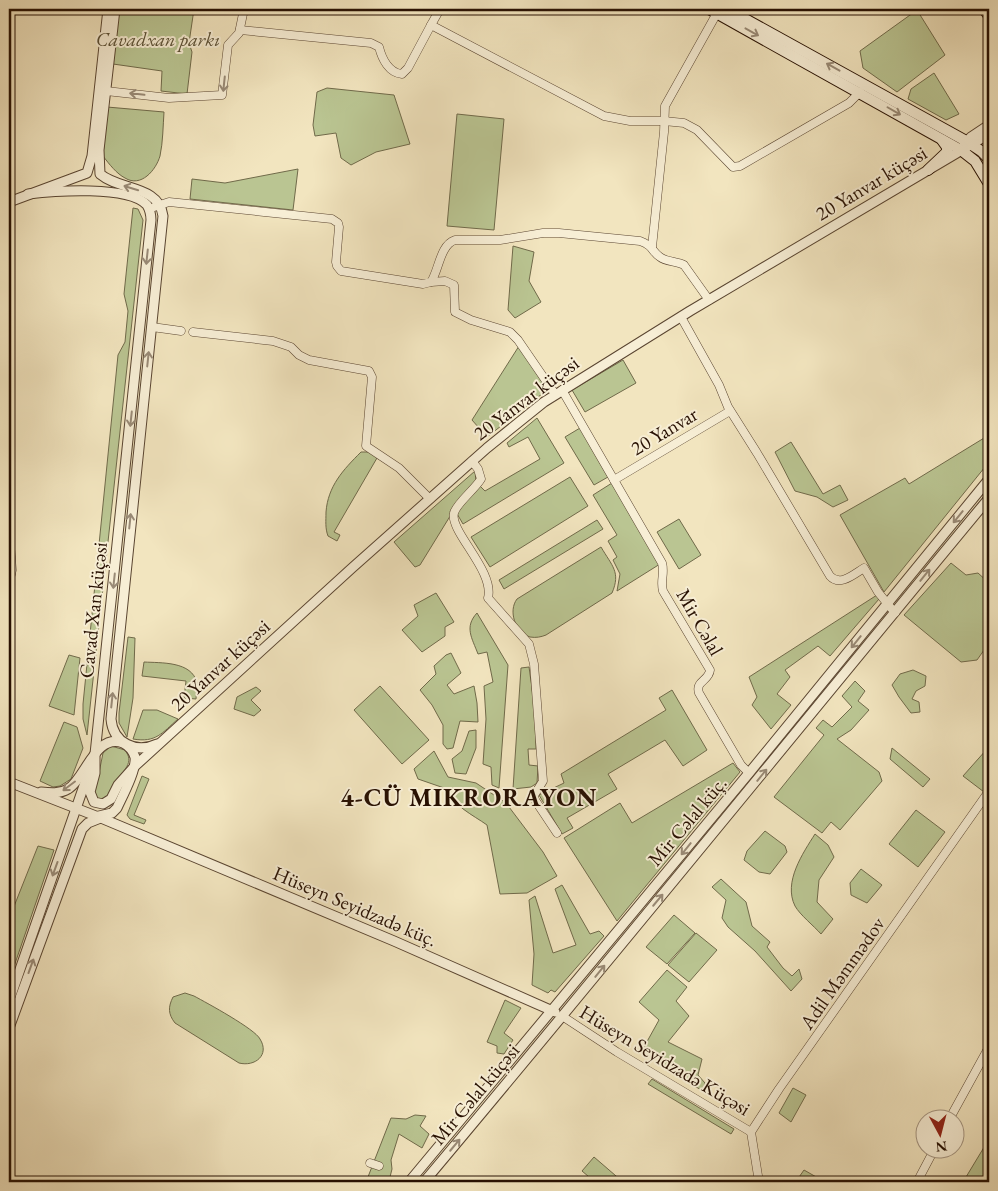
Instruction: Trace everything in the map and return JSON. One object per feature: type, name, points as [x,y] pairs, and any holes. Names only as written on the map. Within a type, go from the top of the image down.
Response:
[{"type":"main road","points":[[727,9],[947,138]]},
{"type":"main road","points":[[984,9],[989,16]]},
{"type":"main road","points":[[716,10],[860,92],[947,138],[982,151],[989,159]]},
{"type":"main road","points":[[928,170],[947,153],[947,138]]},
{"type":"main road","points":[[966,145],[989,184]]},
{"type":"street","points":[[91,191],[84,185],[83,178],[87,173],[92,156],[108,9]]},
{"type":"street","points":[[91,191],[97,190],[101,186],[102,180],[99,150],[115,9]]},
{"type":"street","points":[[106,91],[169,98],[222,95],[228,45],[235,39],[240,30],[244,9]]},
{"type":"street","points":[[240,30],[371,43],[379,47],[382,59],[392,70],[402,74],[408,68],[440,9]]},
{"type":"street","points":[[652,247],[665,106],[716,10]]},
{"type":"street","points":[[431,25],[604,116],[630,121],[678,122],[690,126],[697,130],[731,166],[737,167],[849,103],[860,92]]},
{"type":"street","points":[[966,145],[989,125]]},
{"type":"street","points":[[966,145],[989,134]]},
{"type":"street","name":"20 Yanvar küçəsi","points":[[95,754],[95,773],[90,792],[92,799],[97,804],[103,804],[109,802],[120,782],[135,766],[352,568],[519,421],[558,392],[680,317],[928,170],[966,145]]},
{"type":"street","points":[[9,202],[87,173],[95,172],[113,182],[150,195],[160,204]]},
{"type":"street","points":[[28,194],[57,191],[91,191],[132,198],[144,203],[149,209],[169,202],[332,220],[338,223],[339,227],[336,262],[341,271],[423,284],[445,280],[454,285],[455,312],[471,320],[510,332],[558,392],[614,480]]},
{"type":"street","name":"Cavad Xan küçəsi","points":[[135,766],[134,754],[113,731],[111,712],[152,327],[162,220],[160,204]]},
{"type":"street","name":"Cavad Xan küçəsi","points":[[9,1001],[95,754],[141,326],[151,220],[149,209]]},
{"type":"street","points":[[431,282],[449,242],[455,240],[500,240],[543,233],[559,233],[640,241],[652,247],[662,259],[684,264],[709,300]]},
{"type":"street","points":[[680,317],[719,386],[730,411],[833,579],[837,581],[844,580],[864,568],[895,613]]},
{"type":"street","points":[[152,327],[181,331]]},
{"type":"street","points":[[193,332],[273,342],[291,348],[309,360],[370,371],[372,377],[366,446],[399,468],[430,499]]},
{"type":"street","name":"20 Yanvar","points":[[614,480],[730,411]]},
{"type":"street","points":[[472,461],[478,469],[481,479],[455,510],[454,518],[489,586],[488,598],[529,644],[535,669],[543,781],[533,797],[557,833]]},
{"type":"street","name":"Mir Cəlal küç.","points":[[409,1182],[749,773],[989,479]]},
{"type":"street","name":"Mir Cəlal","points":[[614,480],[662,563],[662,587],[710,670],[708,677],[698,687],[699,693],[741,765],[749,773]]},
{"type":"street","name":"Mir Cəlal küç.","points":[[553,1028],[989,498]]},
{"type":"street","points":[[9,529],[12,570],[9,583]]},
{"type":"street","points":[[29,790],[53,793],[65,791],[74,784],[102,746],[109,742],[119,742],[134,748],[144,748],[162,742]]},
{"type":"street","points":[[9,1028],[82,829],[97,817],[115,809],[135,766]]},
{"type":"street","points":[[9,782],[55,800],[68,811],[71,823]]},
{"type":"street","points":[[82,791],[81,800],[83,806],[97,817]]},
{"type":"street","name":"Adil Məmmədov","points":[[751,1132],[779,1089],[989,791]]},
{"type":"street","name":"Hüseyn Seyidzadə küç.","points":[[55,800],[394,941],[562,1016]]},
{"type":"street","points":[[115,809],[119,818],[132,831]]},
{"type":"street","name":"Hüseyn Seyidzadə Küçəsi","points":[[562,1016],[622,1055],[751,1132]]},
{"type":"street","name":"Mir Cəlal küçəsi","points":[[424,1182],[553,1028]]},
{"type":"street","points":[[955,1108],[989,1047]]},
{"type":"street","points":[[751,1132],[759,1182]]},
{"type":"street","points":[[917,1182],[930,1158]]},
{"type":"street","points":[[370,1163],[380,1166]]},
{"type":"green space","name":"Cavadxan parkı","points":[[119,9],[194,9],[189,43],[192,52],[187,94],[161,91],[162,71],[113,64]]},
{"type":"green space","points":[[917,10],[945,55],[897,92],[863,68],[860,51]]},
{"type":"green space","points":[[934,73],[959,114],[946,120],[908,99],[911,89]]},
{"type":"green space","points":[[327,88],[394,95],[410,144],[376,152],[351,165],[341,158],[336,133],[315,136],[313,125],[317,92]]},
{"type":"green space","points":[[107,107],[164,112],[160,156],[155,167],[142,179],[137,181],[122,176],[103,156]]},
{"type":"green space","points":[[457,114],[504,119],[494,230],[447,226]]},
{"type":"green space","points":[[298,169],[293,210],[190,199],[192,179],[225,183]]},
{"type":"green space","points":[[133,208],[138,209],[143,220],[87,735],[83,719],[83,704],[118,355],[125,342],[128,311],[124,294]]},
{"type":"green space","points":[[513,246],[534,252],[529,281],[541,302],[515,318],[508,310]]},
{"type":"green space","points":[[519,346],[547,390],[487,437],[472,420]]},
{"type":"green space","points":[[623,360],[636,383],[585,412],[572,390]]},
{"type":"green space","points":[[537,418],[564,463],[463,524],[456,512],[452,513],[420,565],[415,567],[394,542],[475,471],[476,482],[485,491],[540,459],[528,437],[509,447],[507,443]]},
{"type":"green space","points":[[580,428],[608,477],[594,485],[565,437]]},
{"type":"green space","points":[[989,435],[989,462],[884,592],[840,515],[905,478],[909,484]]},
{"type":"green space","points":[[791,442],[823,494],[840,485],[848,500],[833,507],[817,497],[795,491],[775,452]]},
{"type":"green space","points":[[361,452],[371,452],[387,464],[377,458],[334,532],[340,535],[337,541],[328,536],[327,533],[327,503],[333,486],[348,465]]},
{"type":"green space","points":[[570,477],[588,506],[490,567],[471,537]]},
{"type":"green space","points":[[612,483],[660,564],[617,591],[620,574],[613,560],[617,557],[608,541],[617,535],[593,495]]},
{"type":"green space","points":[[679,519],[701,555],[679,569],[657,532]]},
{"type":"green space","points":[[597,520],[603,529],[504,589],[499,580]]},
{"type":"green space","points":[[601,547],[614,569],[616,580],[612,593],[546,635],[530,637],[520,631],[513,615],[514,604],[517,599]]},
{"type":"green space","points":[[951,563],[966,575],[978,573],[989,583],[989,643],[977,660],[961,662],[904,615]]},
{"type":"green space","points":[[436,593],[454,622],[445,627],[445,636],[422,652],[402,630],[418,616],[414,605]]},
{"type":"green space","points":[[877,595],[879,599],[830,656],[818,646],[785,670],[790,677],[777,694],[791,705],[771,729],[752,705],[757,697],[749,677]]},
{"type":"green space","points":[[477,613],[508,665],[499,788],[492,785],[491,767],[483,764],[486,719],[484,686],[493,682],[487,652],[478,654],[470,633],[471,623]]},
{"type":"green space","points":[[128,637],[135,638],[133,698],[127,737],[119,723],[119,713]]},
{"type":"green space","points":[[451,653],[461,673],[447,685],[454,694],[474,686],[478,722],[460,721],[453,748],[447,749],[443,744],[443,725],[432,705],[420,690],[436,674],[434,666]]},
{"type":"green space","points":[[69,655],[80,658],[74,715],[49,706]]},
{"type":"green space","points":[[144,662],[167,663],[183,667],[189,671],[197,683],[196,699],[184,698],[186,681],[142,676]]},
{"type":"green space","points":[[529,667],[536,717],[536,749],[528,749],[529,765],[538,766],[537,783],[531,787],[513,789],[521,668]]},
{"type":"green space","points":[[913,670],[926,676],[925,686],[916,691],[912,699],[919,702],[920,712],[911,713],[892,685],[900,674]]},
{"type":"green space","points":[[855,681],[865,691],[858,701],[869,710],[851,730],[837,739],[879,772],[882,781],[840,830],[831,822],[822,833],[774,797],[824,735],[816,728],[823,720],[832,727],[852,707],[842,696]]},
{"type":"green space","points":[[380,686],[429,740],[402,764],[354,710]]},
{"type":"green space","points":[[256,687],[261,691],[251,700],[261,710],[254,716],[234,709],[237,697]]},
{"type":"green space","points":[[672,690],[707,750],[683,766],[665,740],[608,774],[617,789],[567,818],[573,828],[562,834],[539,795],[564,783],[561,774],[666,710],[659,698]]},
{"type":"green space","points":[[143,710],[157,710],[178,719],[158,736],[147,740],[133,739]]},
{"type":"green space","points":[[64,722],[77,727],[83,748],[71,779],[60,786],[53,787],[40,781]]},
{"type":"green space","points":[[476,730],[476,748],[466,774],[455,773],[452,759],[462,751],[469,731]]},
{"type":"green space","points":[[111,746],[125,750],[129,759],[128,763],[108,796],[103,800],[96,799],[93,791],[103,753]]},
{"type":"green space","points":[[892,748],[930,779],[923,787],[890,759]]},
{"type":"green space","points":[[987,749],[989,750],[989,785],[984,792],[963,776]]},
{"type":"green space","points":[[434,751],[448,777],[476,783],[506,803],[543,852],[557,876],[527,893],[500,894],[487,825],[459,805],[447,789],[418,779],[414,769]]},
{"type":"green space","points":[[733,763],[740,772],[617,921],[564,838],[620,803],[632,823]]},
{"type":"green space","points":[[142,776],[149,779],[134,815],[146,820],[144,824],[130,819],[127,815]]},
{"type":"green space","points":[[916,810],[945,832],[918,867],[889,844]]},
{"type":"green space","points":[[765,831],[785,846],[787,852],[770,874],[759,872],[744,860],[747,851]]},
{"type":"green space","points":[[815,834],[828,845],[834,857],[819,880],[817,902],[833,919],[821,934],[795,906],[791,887],[800,859]]},
{"type":"green space","points":[[38,846],[54,850],[9,981],[9,919]]},
{"type":"green space","points":[[861,869],[882,885],[867,903],[851,895],[850,883]]},
{"type":"green space","points":[[721,879],[746,902],[752,926],[770,942],[767,947],[783,968],[792,976],[799,969],[802,979],[791,991],[755,951],[728,927],[722,918],[726,900],[712,887]]},
{"type":"green space","points":[[562,885],[590,934],[599,931],[604,936],[555,992],[551,990],[548,993],[532,985],[534,954],[529,900],[535,896],[553,953],[576,945],[555,889]]},
{"type":"green space","points":[[674,915],[695,933],[667,964],[646,947]]},
{"type":"green space","points":[[696,933],[717,950],[689,982],[668,965]]},
{"type":"green space","points":[[667,970],[687,987],[676,1001],[689,1016],[668,1042],[702,1059],[698,1075],[705,1083],[703,1091],[662,1067],[663,1062],[644,1047],[659,1020],[639,1002]]},
{"type":"green space","points":[[185,993],[219,1010],[249,1029],[260,1039],[263,1045],[262,1055],[250,1063],[239,1063],[175,1023],[171,1017],[170,1004],[173,997]]},
{"type":"green space","points":[[505,1000],[521,1008],[504,1033],[513,1040],[504,1054],[497,1053],[497,1046],[487,1042]]},
{"type":"green space","points":[[652,1079],[734,1129],[731,1134],[648,1084]]},
{"type":"green space","points":[[793,1088],[806,1095],[791,1122],[779,1113]]},
{"type":"green space","points":[[415,1115],[426,1116],[420,1126],[429,1134],[422,1148],[399,1134],[391,1160],[392,1169],[390,1177],[394,1182],[366,1182],[391,1118],[406,1119]]},
{"type":"green space","points":[[989,1139],[989,1182],[963,1182]]},
{"type":"green space","points":[[594,1157],[623,1182],[595,1182],[582,1171]]},
{"type":"green space","points":[[804,1170],[825,1182],[800,1182],[797,1180]]},
{"type":"district","name":"4-CÜ MIKRORAYON","points":[[469,797]]}]
